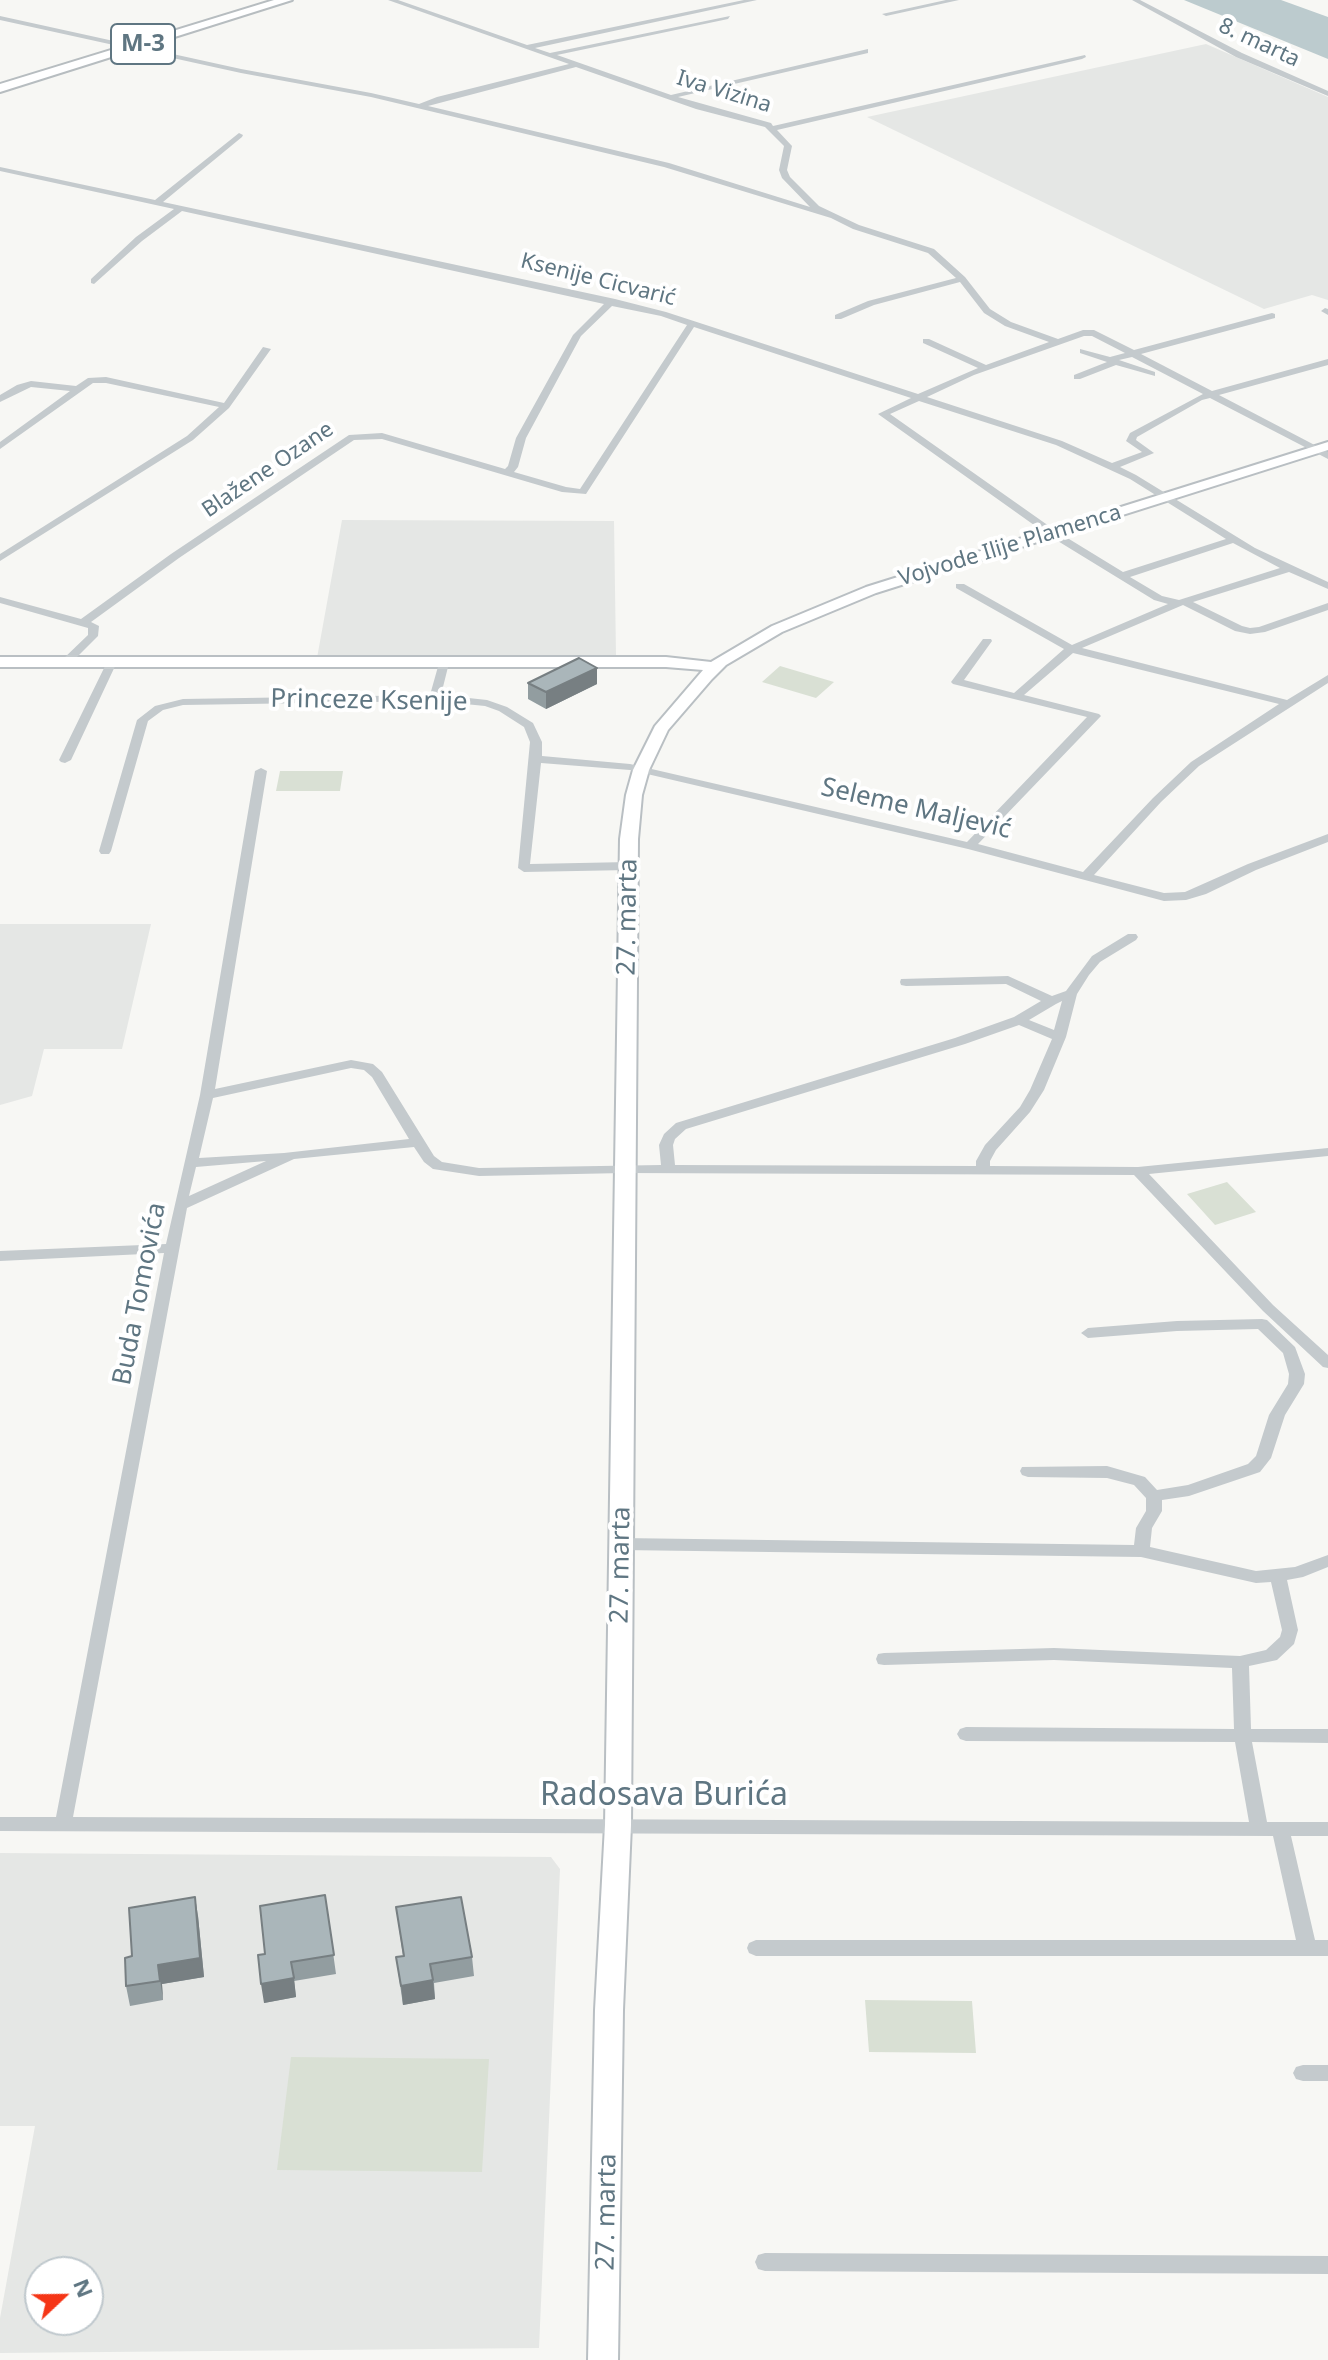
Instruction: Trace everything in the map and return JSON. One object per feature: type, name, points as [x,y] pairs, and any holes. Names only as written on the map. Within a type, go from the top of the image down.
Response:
[{"type":"main road","name":"M-3","points":[[0,88],[286,0]]},
{"type":"street","name":"Iva Vizina","points":[[391,0],[669,97],[775,128],[789,150],[783,170],[799,194],[832,216],[931,251],[962,279],[981,306],[996,317],[1058,342]]},
{"type":"street","points":[[526,47],[754,0]]},
{"type":"street","points":[[886,14],[956,0]]},
{"type":"street","name":"8. marta","points":[[1135,0],[1239,55],[1328,94]]},
{"type":"street","points":[[549,55],[728,17]]},
{"type":"street","points":[[0,18],[421,107],[666,165],[832,216]]},
{"type":"street","points":[[669,97],[865,51]]},
{"type":"street","points":[[775,128],[1082,57]]},
{"type":"street","points":[[421,107],[440,99],[576,65]]},
{"type":"street","points":[[158,202],[239,135]]},
{"type":"street","name":"Ksenije Cicvarić","points":[[0,169],[612,301],[692,324],[1059,443],[1167,497],[1233,540]]},
{"type":"street","points":[[94,281],[139,239],[182,207]]},
{"type":"street","points":[[838,317],[871,303],[962,279]]},
{"type":"street","points":[[507,473],[513,467],[521,438],[570,345],[583,327],[612,301]]},
{"type":"street","points":[[1077,377],[1132,352],[1272,316]]},
{"type":"street","name":"Blažene Ozane","points":[[84,622],[175,556],[352,437],[382,436],[580,493],[587,487],[692,324]]},
{"type":"street","points":[[1324,450],[1094,333],[1058,342],[986,368],[883,414],[1052,533],[1158,598],[1182,602],[1239,629],[1250,631],[1261,630],[1328,606]]},
{"type":"street","points":[[926,341],[986,368]]},
{"type":"street","points":[[0,558],[190,438],[226,406],[266,349]]},
{"type":"street","points":[[1083,351],[1152,374]]},
{"type":"street","points":[[1111,467],[1149,453],[1131,441],[1133,435],[1212,393],[1328,362]]},
{"type":"street","points":[[0,446],[91,380],[106,380],[226,406]]},
{"type":"street","points":[[0,399],[31,384],[76,389]]},
{"type":"street","name":"Vojvode Ilije Plamenca","points":[[710,672],[756,640],[826,607],[1052,533],[1324,450]]},
{"type":"street","points":[[1122,576],[1233,540],[1286,569],[1328,586]]},
{"type":"street","points":[[1018,695],[1071,649],[1182,602],[1286,569]]},
{"type":"street","points":[[960,586],[1071,649],[1287,703]]},
{"type":"street","points":[[0,600],[94,626],[95,634],[66,662]]},
{"type":"street","points":[[970,846],[1095,716],[957,682],[987,641]]},
{"type":"street","name":"Princeze Ksenije","points":[[0,662],[633,663],[710,672]]},
{"type":"street","points":[[65,760],[112,662]]},
{"type":"street","points":[[435,698],[444,663]]},
{"type":"street","name":"27. marta","points":[[603,2360],[609,2010],[618,1825],[624,1169],[632,811],[641,770],[661,729],[710,672]]},
{"type":"street","points":[[1087,875],[1195,764],[1328,678]]},
{"type":"street","name":"Princeze Ksenije","points":[[105,851],[143,720],[159,708],[183,702],[435,698],[487,703],[518,716],[529,725],[536,742],[536,759],[524,868],[629,866]]},
{"type":"street","points":[[536,759],[641,770]]},
{"type":"street","name":"Seleme Maljević","points":[[641,770],[970,846],[1164,897],[1202,891],[1252,867],[1328,838]]},
{"type":"street","name":"Buda Tomovića","points":[[63,1825],[180,1206],[207,1095],[261,771]]},
{"type":"street","points":[[983,1169],[983,1161],[990,1148],[1025,1109],[1037,1090],[1059,1037],[1071,994],[1096,959],[1132,937]]},
{"type":"street","points":[[906,982],[1008,980],[1051,1001]]},
{"type":"street","points":[[668,1169],[666,1145],[669,1137],[681,1126],[960,1041],[1019,1020],[1051,1001],[1071,994]]},
{"type":"street","points":[[1019,1020],[1059,1037]]},
{"type":"street","points":[[207,1095],[351,1064],[368,1067],[377,1075],[429,1159],[438,1166],[453,1170],[479,1172],[624,1169],[1138,1171],[1328,1152]]},
{"type":"street","points":[[190,1163],[418,1142]]},
{"type":"street","points":[[180,1206],[291,1155]]},
{"type":"street","points":[[1138,1171],[1269,1319],[1290,1351],[1297,1374],[1291,1394],[1277,1415],[1263,1458],[1254,1468],[1237,1476],[1154,1496]]},
{"type":"street","points":[[0,1256],[173,1248]]},
{"type":"street","points":[[1088,1333],[1269,1319],[1328,1363]]},
{"type":"street","points":[[1028,1471],[1107,1472],[1127,1475],[1139,1481],[1154,1496],[1154,1511],[1144,1528],[1141,1551]]},
{"type":"street","points":[[621,1544],[1141,1551],[1234,1573],[1278,1576],[1297,1573],[1328,1561]]},
{"type":"street","points":[[884,1659],[1054,1654],[1240,1662],[1271,1655],[1288,1640],[1290,1630],[1278,1576]]},
{"type":"street","points":[[1240,1662],[1243,1738],[1259,1828]]},
{"type":"street","points":[[966,1734],[1243,1738],[1328,1736]]},
{"type":"street","name":"Radosava Burića","points":[[0,1824],[1328,1829]]},
{"type":"street","points":[[1280,1828],[1307,1948]]},
{"type":"street","points":[[756,1948],[1328,1948]]},
{"type":"street","points":[[1303,2073],[1328,2073]]},
{"type":"street","points":[[765,2262],[1328,2265]]},
{"type":"shaded area","points":[[1184,0],[1281,0],[1328,17],[1328,59]]},
{"type":"shaded area","points":[[1206,44],[1328,97],[1328,300],[1312,295],[1264,309],[867,117]]},
{"type":"shaded area","points":[[342,520],[614,521],[616,656],[317,658]]},
{"type":"shaded area","points":[[780,666],[834,682],[816,698],[762,682]]},
{"type":"shaded area","points":[[280,771],[343,771],[340,791],[276,791]]},
{"type":"shaded area","points":[[0,924],[151,924],[122,1049],[44,1049],[32,1096],[0,1105]]},
{"type":"shaded area","points":[[1227,1182],[1256,1212],[1215,1225],[1187,1194]]},
{"type":"shaded area","points":[[0,1853],[551,1857],[560,1869],[539,2348],[0,2353],[0,2318],[35,2126],[0,2126]]},
{"type":"shaded area","points":[[865,2000],[972,2001],[976,2053],[869,2052]]},
{"type":"shaded area","points":[[291,2057],[489,2059],[482,2172],[277,2170]]},
{"type":"building","points":[[579,658],[597,668],[546,692],[528,683]]},
{"type":"building","points":[[325,1895],[334,1955],[291,1962],[294,1978],[261,1984],[258,1955],[265,1954],[260,1906]]},
{"type":"building","points":[[195,1897],[200,1958],[158,1965],[160,1981],[126,1986],[125,1958],[132,1956],[129,1908]]},
{"type":"building","points":[[461,1897],[472,1957],[430,1964],[433,1980],[401,1986],[396,1957],[404,1956],[396,1907]]}]
